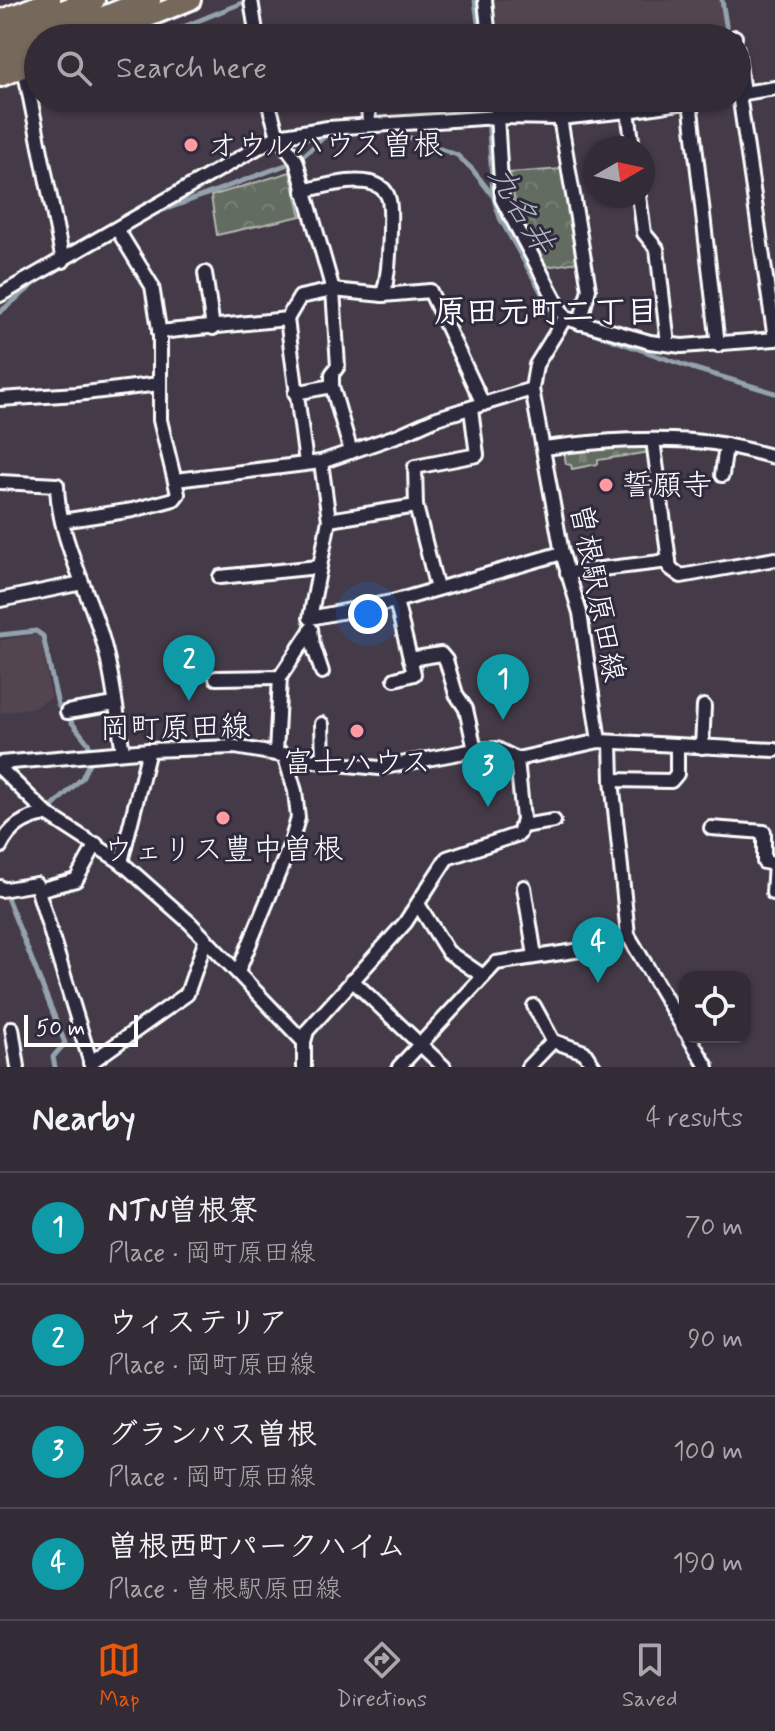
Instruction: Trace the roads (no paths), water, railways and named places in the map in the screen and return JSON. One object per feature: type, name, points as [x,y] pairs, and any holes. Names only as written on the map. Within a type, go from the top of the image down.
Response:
[{"type":"highway","points":[[33,24],[93,0]]},
{"type":"highway","points":[[89,24],[149,0]]},
{"type":"highway","points":[[0,37],[24,27]]},
{"type":"highway","points":[[0,60],[24,51]]},
{"type":"main road","points":[[0,20],[51,0]]},
{"type":"main road","points":[[132,24],[191,0]]},
{"type":"main road","points":[[0,77],[24,68]]},
{"type":"street","points":[[251,0],[255,24]]},
{"type":"street","points":[[483,24],[485,0]]},
{"type":"street","points":[[751,91],[775,88]]},
{"type":"street","points":[[39,112],[63,261]]},
{"type":"street","points":[[271,112],[278,136],[296,160],[333,290],[338,366],[332,374],[332,386],[351,452]]},
{"type":"street","points":[[369,112],[369,125]]},
{"type":"street","points":[[493,112],[502,199],[565,318],[650,342],[718,345],[775,339],[743,112]]},
{"type":"street","points":[[0,295],[278,136],[369,125],[492,117],[560,118],[618,112]]},
{"type":"street","points":[[628,112],[631,136]]},
{"type":"street","points":[[691,112],[718,345]]},
{"type":"street","points":[[560,118],[589,289],[580,323]]},
{"type":"street","points":[[303,191],[362,181],[378,185],[385,192],[389,198],[390,220],[388,278],[383,295]]},
{"type":"street","points":[[641,208],[644,233],[657,249],[668,344]]},
{"type":"street","points":[[62,521],[133,510],[174,499],[178,494],[162,431],[159,332],[152,286],[117,229]]},
{"type":"street","points":[[205,273],[213,328]]},
{"type":"street","points":[[306,463],[287,319],[300,297],[333,290],[383,295],[430,291],[477,406],[477,455],[415,467],[416,506],[437,589]]},
{"type":"street","name":"曽根駅原田線","points":[[565,318],[536,365],[532,389],[562,553],[580,613],[612,780],[628,935],[679,1021]]},
{"type":"street","points":[[159,332],[287,319]]},
{"type":"street","points":[[0,399],[159,384]]},
{"type":"street","points":[[295,393],[332,386]]},
{"type":"street","points":[[176,480],[321,462],[437,418],[532,389]]},
{"type":"street","points":[[544,448],[591,442],[653,440],[726,445],[775,457]]},
{"type":"street","points":[[653,440],[670,568],[681,576],[775,559]]},
{"type":"street","points":[[722,475],[726,445]]},
{"type":"street","points":[[321,462],[329,520],[310,624],[322,672]]},
{"type":"street","points":[[0,482],[57,485],[62,521],[100,628],[123,752]]},
{"type":"street","points":[[329,520],[416,506]]},
{"type":"street","points":[[238,972],[291,843],[298,818],[295,791],[280,753],[280,677],[310,624],[562,553]]},
{"type":"street","points":[[567,573],[669,561]]},
{"type":"street","points":[[220,577],[318,567]]},
{"type":"street","points":[[0,600],[82,583]]},
{"type":"street","points":[[395,679],[414,674],[396,601]]},
{"type":"street","points":[[410,659],[441,654],[446,660],[456,694],[466,709],[475,750]]},
{"type":"street","points":[[216,678],[280,677]]},
{"type":"street","points":[[67,712],[115,704]]},
{"type":"street","points":[[702,747],[704,706]]},
{"type":"street","points":[[322,724],[323,762]]},
{"type":"street","name":"岡町原田線","points":[[0,766],[123,752],[235,747],[379,768],[475,750],[497,749],[517,759],[605,742],[775,750]]},
{"type":"street","points":[[612,780],[671,781],[677,774],[677,746]]},
{"type":"street","points":[[121,862],[149,750]]},
{"type":"street","points":[[304,1067],[307,1031],[405,923],[447,858],[519,834],[522,826],[517,759]]},
{"type":"street","points":[[0,766],[47,814],[121,862],[206,939],[304,1042]]},
{"type":"street","points":[[0,847],[20,823],[47,814]]},
{"type":"street","points":[[522,826],[554,821]]},
{"type":"street","points":[[711,828],[764,832],[764,862],[775,864],[773,893]]},
{"type":"street","points":[[38,890],[76,880],[96,844]]},
{"type":"street","points":[[0,887],[1,890],[36,884],[91,1065],[187,994],[206,939]]},
{"type":"street","points":[[524,887],[535,956]]},
{"type":"street","points":[[418,904],[448,952],[483,976]]},
{"type":"street","points":[[399,1067],[496,963],[594,948],[628,935]]},
{"type":"street","points":[[352,980],[444,1067]]},
{"type":"street","points":[[534,1006],[553,1041],[584,1052],[594,1067]]},
{"type":"street","points":[[12,1028],[18,1067]]},
{"type":"street","points":[[528,1067],[553,1041]]},
{"type":"street","points":[[693,1043],[707,1067]]},
{"type":"street","points":[[0,1049],[15,1047]]},
{"type":"waterway","points":[[190,24],[249,0]]},
{"type":"waterway","points":[[475,0],[478,24]]},
{"type":"waterway","points":[[722,0],[726,24]]},
{"type":"waterway","points":[[488,112],[493,195]]},
{"type":"waterway","name":"九名井","points":[[389,130],[457,155],[472,169],[493,196],[500,218],[553,313]]},
{"type":"waterway","name":"九名井","points":[[300,159],[325,136],[358,132]]},
{"type":"waterway","name":"九名井","points":[[153,214],[291,163]]},
{"type":"waterway","name":"九名井","points":[[0,312],[39,280],[98,246]]},
{"type":"waterway","name":"九名井","points":[[579,328],[775,393]]},
{"type":"waterway","name":"九名井","points":[[0,635],[36,631],[43,636],[58,705],[90,749]]},
{"type":"waterway","name":"九名井","points":[[48,811],[82,778],[90,761]]},
{"type":"waterway","name":"九名井","points":[[6,895],[65,1043],[53,1057],[55,1067]]},
{"type":"place","name":"オウルハウス曽根","points":[[191,145]]},
{"type":"place","name":"誓願寺","points":[[606,485]]},
{"type":"place","name":"ウィステリア","points":[[189,701]]},
{"type":"place","name":"NTN曽根寮","points":[[503,720]]},
{"type":"place","name":"富士ハウス","points":[[357,731]]},
{"type":"place","name":"グランパス曽根","points":[[488,807]]},
{"type":"place","name":"ウェリス豊中曽根","points":[[223,818]]},
{"type":"place","name":"曽根西町パークハイム","points":[[598,983]]},
{"type":"district","name":"原田元町二丁目","points":[[546,311]]}]
